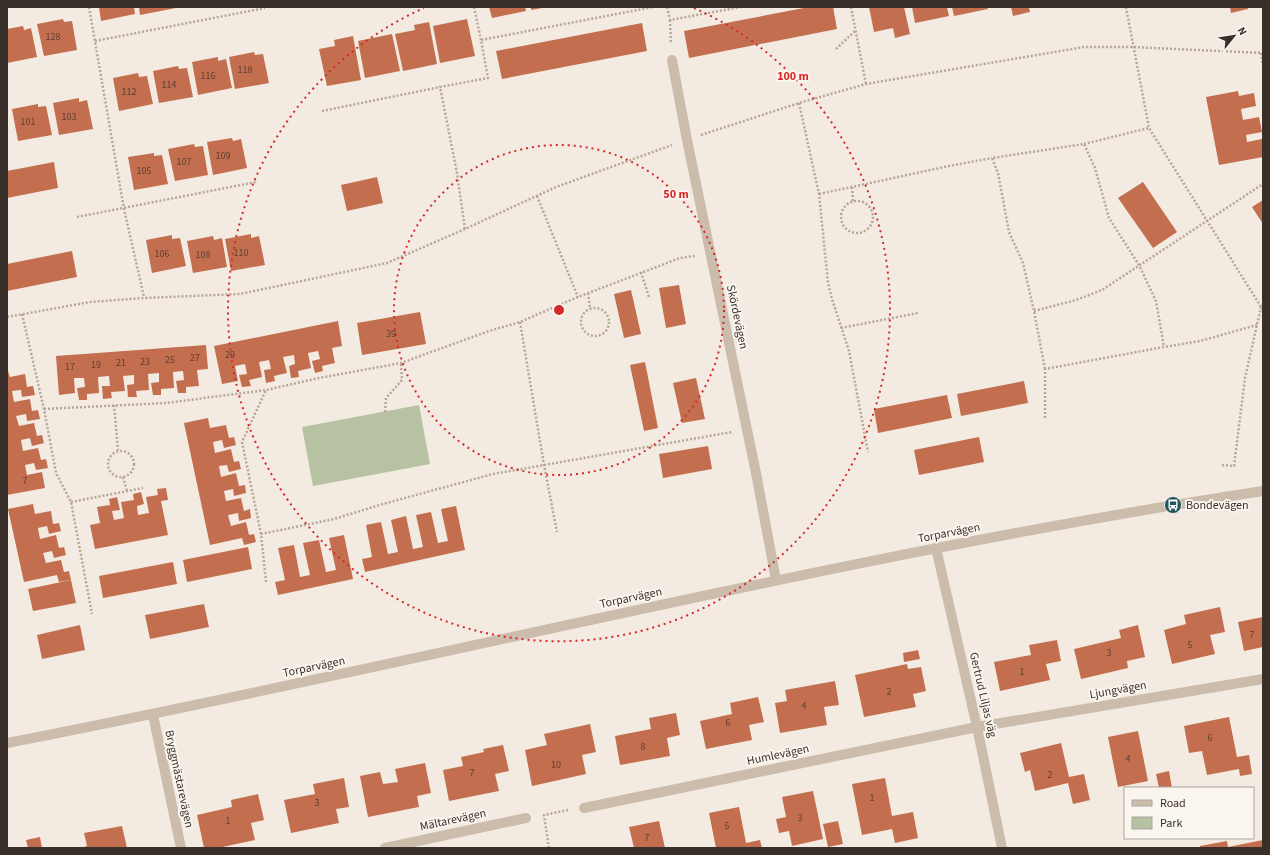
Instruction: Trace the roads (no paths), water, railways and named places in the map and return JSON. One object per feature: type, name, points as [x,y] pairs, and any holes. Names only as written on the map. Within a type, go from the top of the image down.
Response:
[{"type":"street","name":"Skördevägen","points":[[672,60],[776,580]]},
{"type":"street","name":"Torparvägen","points":[[7,743],[153,715],[776,580],[936,548],[1173,505],[1263,491]]},
{"type":"street","name":"Gertrud Liljas väg","points":[[936,548],[977,727],[1002,848]]},
{"type":"street","name":"Ljungvägen","points":[[977,727],[1263,679]]},
{"type":"street","name":"Bryggmästarevägen","points":[[153,715],[181,848]]},
{"type":"street","name":"Humlevägen","points":[[584,808],[977,727]]},
{"type":"street","name":"Mältarevägen","points":[[385,848],[526,818]]},
{"type":"place","name":"Bondevägen","points":[[1173,505]]}]
